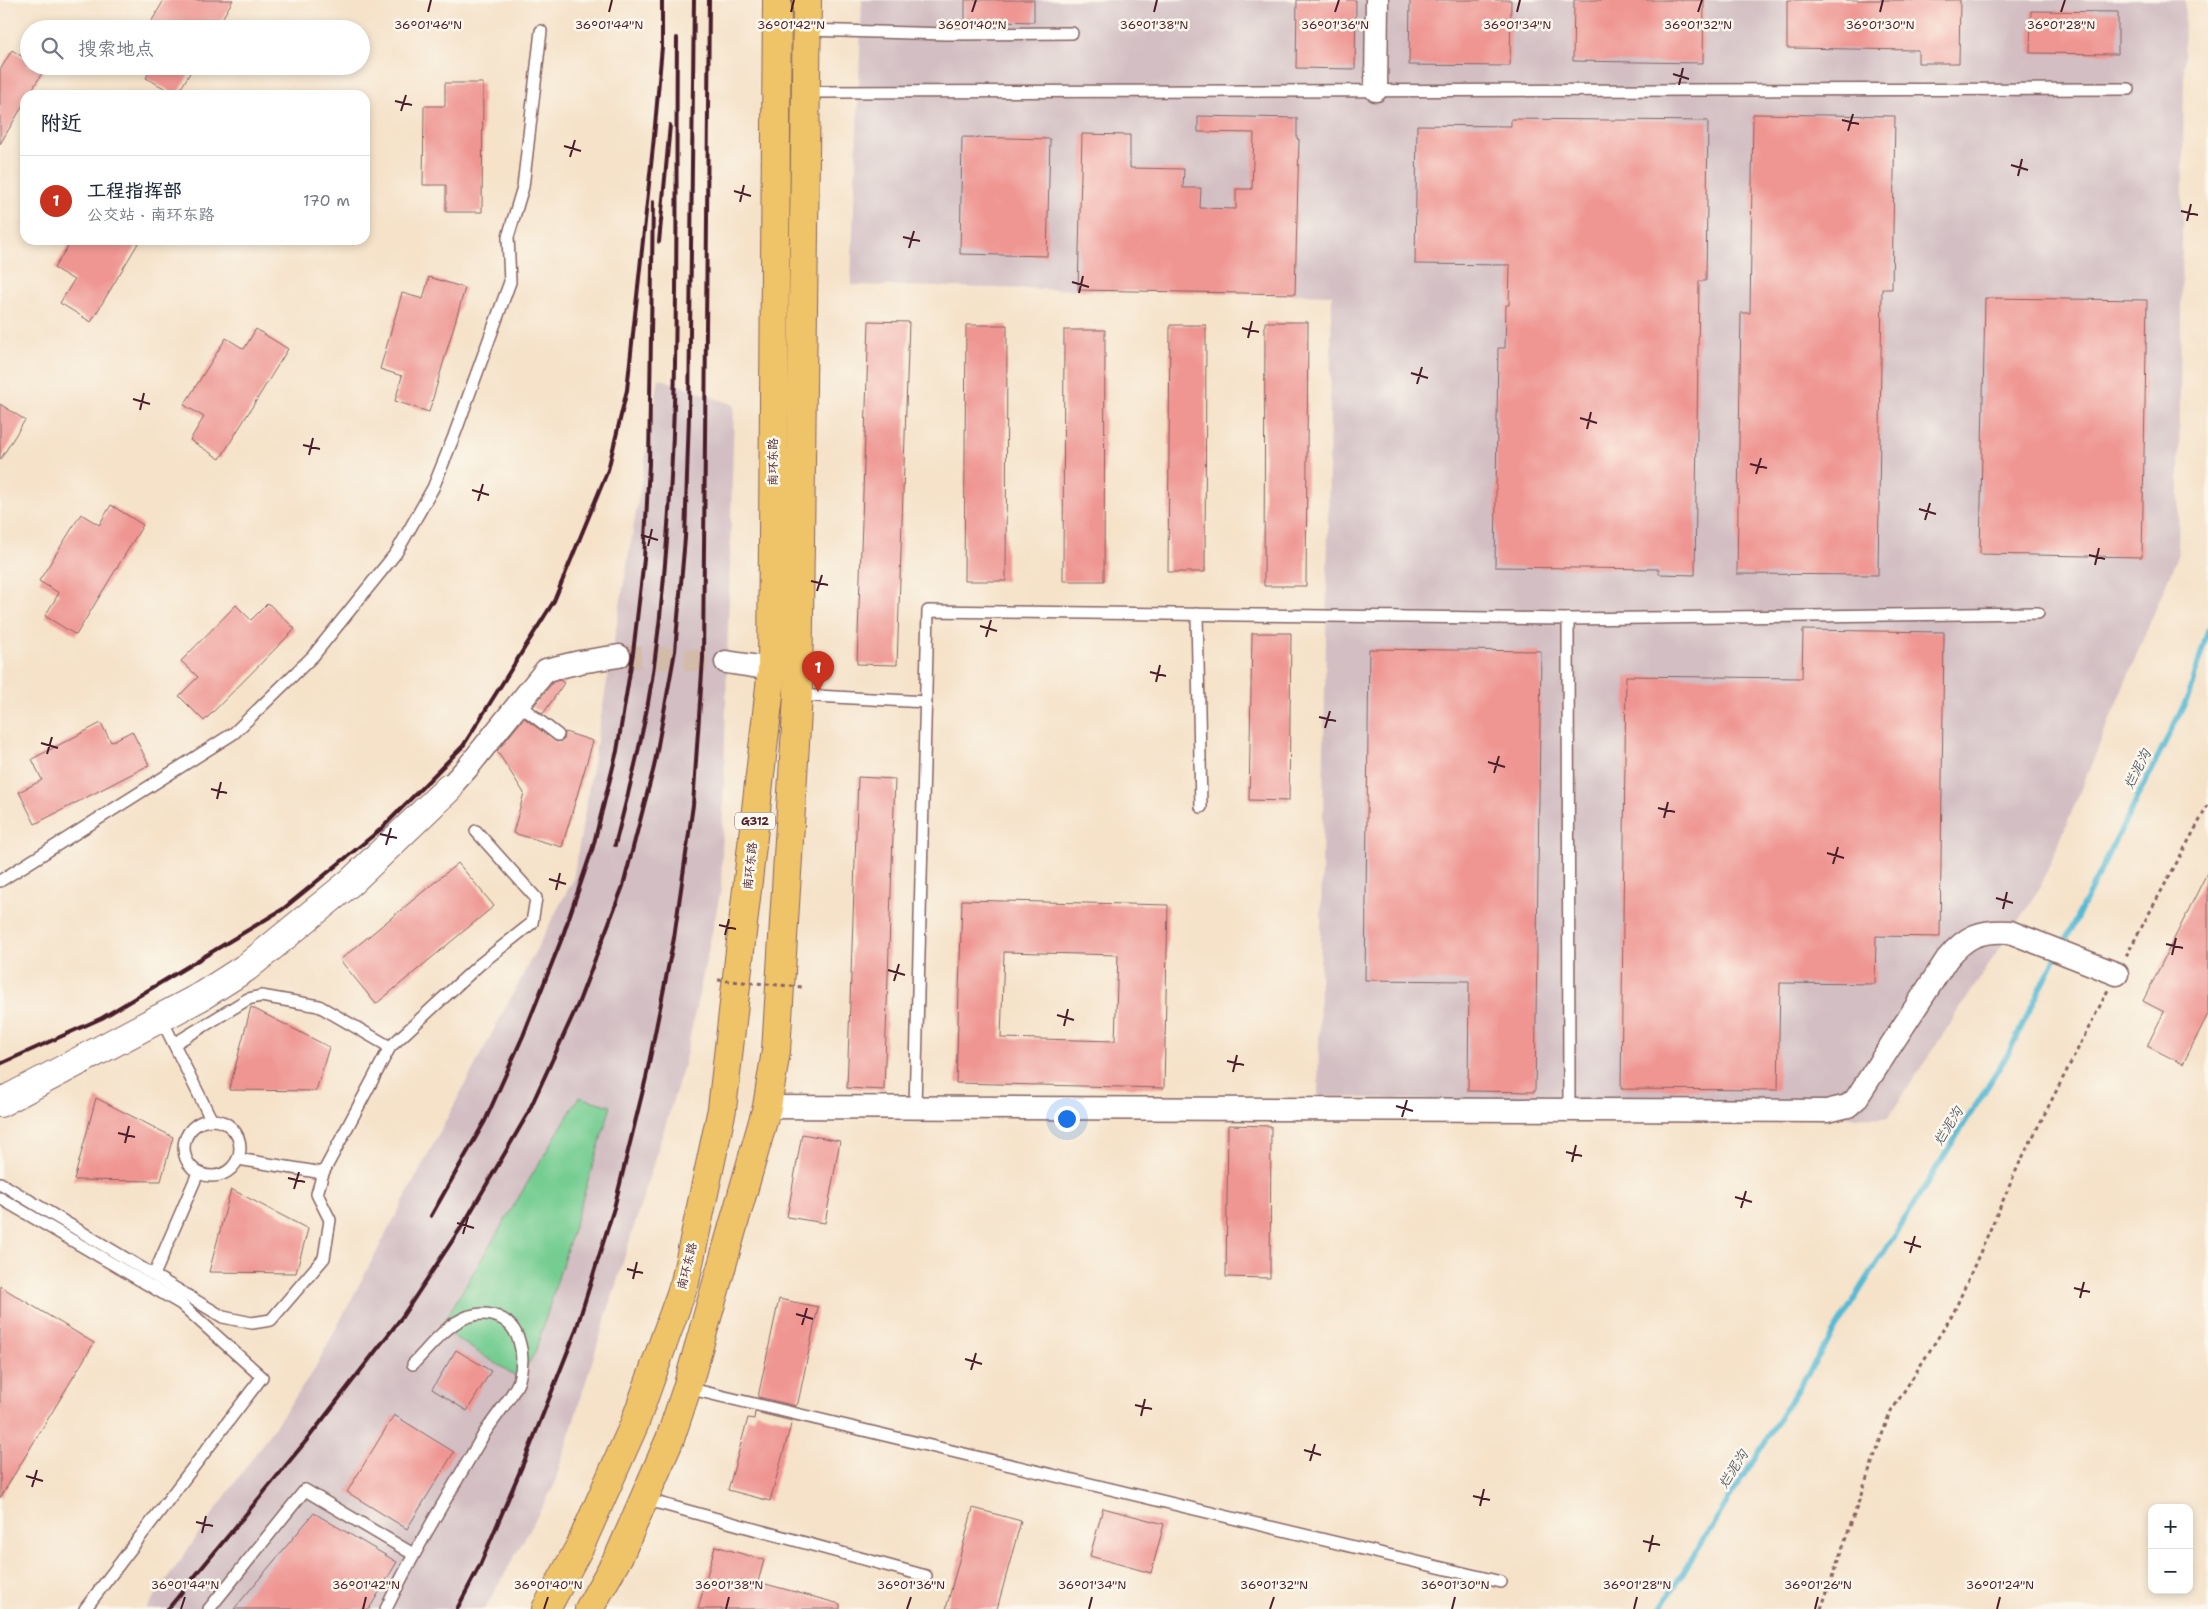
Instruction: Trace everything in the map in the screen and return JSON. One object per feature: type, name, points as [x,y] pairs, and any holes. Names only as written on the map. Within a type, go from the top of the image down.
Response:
[{"type":"highway","name":"南环东路","points":[[546,1609],[580,1546],[634,1425],[684,1282],[722,1109],[772,669],[777,0]]},
{"type":"highway","name":"G312","points":[[589,1609],[620,1554],[670,1439],[687,1388],[767,1108],[776,1051],[798,695],[804,92],[807,0]]},
{"type":"street","points":[[1376,90],[1377,0]]},
{"type":"street","points":[[0,1103],[200,997],[247,967],[352,881],[449,788],[546,670],[619,656]]},
{"type":"street","points":[[726,662],[772,669]]},
{"type":"street","points":[[767,1108],[1837,1110],[1848,1106],[1856,1099],[1947,959],[1958,945],[1974,936],[1992,931],[2010,932],[2117,974]]},
{"type":"lane","points":[[806,30],[947,34],[1072,33]]},
{"type":"lane","points":[[0,881],[234,733],[313,656],[396,553],[433,488],[510,282],[508,237],[523,187],[541,31]]},
{"type":"lane","points":[[804,92],[2129,89]]},
{"type":"lane","points":[[915,1107],[928,611],[1568,619],[2038,613]]},
{"type":"lane","points":[[1197,614],[1201,807]]},
{"type":"lane","points":[[1568,619],[1569,1110]]},
{"type":"lane","points":[[798,695],[926,702]]},
{"type":"lane","points":[[518,704],[558,735]]},
{"type":"lane","points":[[0,1183],[223,1317],[252,1322],[271,1320],[324,1258],[330,1220],[317,1194],[323,1173],[390,1047],[479,964],[532,923],[536,898],[476,831]]},
{"type":"lane","points":[[174,1044],[248,998],[261,996],[319,1006],[390,1047]]},
{"type":"lane","points":[[161,1018],[211,1119]]},
{"type":"lane","points":[[211,1119],[229,1124],[240,1140],[238,1159],[226,1173],[207,1176],[198,1173],[186,1159],[184,1141],[194,1125],[211,1119]]},
{"type":"lane","points":[[238,1159],[323,1173]]},
{"type":"lane","points":[[154,1275],[198,1173]]},
{"type":"lane","points":[[0,1198],[181,1304],[262,1377],[85,1609]]},
{"type":"lane","points":[[386,1609],[413,1554],[487,1430],[519,1382],[523,1355],[518,1333],[501,1317],[484,1313],[468,1315],[452,1325],[413,1364]]},
{"type":"lane","points":[[687,1388],[1501,1582]]},
{"type":"lane","points":[[209,1609],[305,1490],[413,1554]]},
{"type":"lane","points":[[644,1499],[926,1576]]},
{"type":"path","points":[[1821,1609],[1889,1415],[1953,1314],[2019,1164],[2117,974],[2208,804]]},
{"type":"path","points":[[718,980],[803,987]]},
{"type":"shaded area","points":[[862,0],[2185,0],[2178,555],[2041,886],[1888,1118],[1318,1096],[1332,295],[851,285]]},
{"type":"shaded area","points":[[659,378],[734,405],[721,890],[684,1065],[553,1488],[485,1609],[146,1609],[313,1372],[573,880]]},
{"type":"green space","points":[[579,1097],[611,1106],[535,1353],[519,1378],[440,1328]]},
{"type":"building","points":[[164,0],[233,0],[221,20],[152,20]]},
{"type":"building","points":[[965,0],[1034,0],[1034,22],[965,20]]},
{"type":"building","points":[[1297,0],[1356,0],[1355,69],[1296,68]]},
{"type":"building","points":[[1410,0],[1511,0],[1510,66],[1409,65]]},
{"type":"building","points":[[1574,0],[1704,0],[1703,63],[1573,61]]},
{"type":"building","points":[[1787,0],[1960,0],[1959,63],[1918,63],[1918,50],[1787,48]]},
{"type":"building","points":[[2031,11],[2118,12],[2118,54],[2030,53]]},
{"type":"building","points":[[12,50],[20,55],[20,75],[41,75],[32,90],[20,90],[20,110],[0,144],[0,70]]},
{"type":"building","points":[[148,75],[189,75],[180,90],[168,90],[146,78]]},
{"type":"building","points":[[445,83],[483,83],[482,212],[446,212],[446,185],[423,185],[424,106],[445,106]]},
{"type":"building","points":[[1753,114],[1895,116],[1892,289],[1882,289],[1878,575],[1737,574],[1741,313],[1750,313]]},
{"type":"building","points":[[1198,116],[1297,118],[1297,139],[1299,139],[1295,294],[1078,290],[1082,134],[1130,135],[1130,168],[1184,169],[1183,188],[1201,188],[1200,208],[1236,209],[1236,189],[1252,189],[1254,133],[1198,132]]},
{"type":"building","points":[[1511,119],[1708,121],[1706,281],[1699,281],[1695,575],[1659,574],[1659,569],[1495,567],[1498,348],[1505,348],[1506,305],[1509,305],[1510,265],[1415,264],[1417,125],[1511,126]]},
{"type":"building","points":[[962,137],[1050,139],[1047,256],[960,254]]},
{"type":"building","points":[[69,245],[137,245],[91,322],[60,303],[74,280],[54,268]]},
{"type":"building","points":[[429,277],[465,288],[429,412],[395,401],[402,376],[380,369],[402,293],[423,299]]},
{"type":"building","points":[[1985,298],[2147,300],[2142,557],[1980,554]]},
{"type":"building","points":[[869,321],[909,322],[897,665],[857,664]]},
{"type":"building","points":[[1265,322],[1308,322],[1306,586],[1264,586]]},
{"type":"building","points":[[966,325],[1007,325],[1006,581],[964,581]]},
{"type":"building","points":[[1170,325],[1206,325],[1205,572],[1168,572]]},
{"type":"building","points":[[256,329],[288,349],[220,459],[190,440],[204,417],[184,405],[226,338],[244,349]]},
{"type":"building","points":[[1064,330],[1105,330],[1104,581],[1063,581]]},
{"type":"building","points":[[0,404],[25,420],[0,460]]},
{"type":"building","points":[[111,505],[143,525],[76,635],[45,616],[59,593],[39,581],[81,514],[99,525]]},
{"type":"building","points":[[268,603],[295,629],[204,721],[179,696],[198,677],[181,661],[236,605],[251,620]]},
{"type":"building","points":[[1803,630],[1944,632],[1940,937],[1876,936],[1875,984],[1780,983],[1778,1090],[1621,1089],[1626,676],[1802,678]]},
{"type":"building","points":[[1252,633],[1291,633],[1289,801],[1249,800]]},
{"type":"building","points":[[1369,649],[1541,651],[1535,1092],[1468,1091],[1469,981],[1365,980]]},
{"type":"building","points":[[560,680],[564,683],[543,714],[533,707],[553,682]]},
{"type":"building","points":[[524,718],[557,742],[564,740],[565,732],[593,741],[562,847],[513,833],[524,793],[497,751]]},
{"type":"building","points":[[101,723],[111,742],[132,731],[149,765],[35,824],[19,792],[42,780],[32,759]]},
{"type":"building","points":[[858,777],[895,779],[884,1090],[847,1088]]},
{"type":"building","points":[[458,863],[494,906],[376,1004],[340,960]]},
{"type":"building","points":[[2208,871],[2208,1014],[2183,1064],[2147,1046],[2164,1012],[2143,1001]]},
{"type":"building","points":[[962,900],[1168,905],[1164,1088],[956,1083]],"holes":[[[1004,952],[1118,955],[1115,1041],[1001,1038]]]},
{"type":"building","points":[[251,1007],[329,1047],[316,1091],[229,1090]]},
{"type":"building","points":[[96,1098],[173,1137],[161,1181],[74,1180]]},
{"type":"building","points":[[1228,1125],[1271,1126],[1270,1278],[1226,1277]]},
{"type":"building","points":[[802,1134],[840,1141],[825,1223],[787,1217]]},
{"type":"building","points":[[231,1189],[308,1229],[296,1273],[209,1272]]},
{"type":"building","points":[[0,1286],[94,1343],[0,1498]]},
{"type":"building","points":[[779,1299],[818,1307],[796,1406],[758,1397]]},
{"type":"building","points":[[456,1350],[491,1371],[467,1411],[432,1389]]},
{"type":"building","points":[[755,1412],[792,1421],[770,1501],[728,1490],[748,1418],[754,1419]]},
{"type":"building","points":[[394,1415],[454,1452],[407,1529],[347,1492]]},
{"type":"building","points":[[973,1508],[1021,1521],[997,1609],[946,1609]]},
{"type":"building","points":[[1103,1508],[1164,1524],[1151,1573],[1090,1556]]},
{"type":"building","points":[[314,1513],[397,1562],[369,1609],[234,1609]]},
{"type":"building","points":[[715,1546],[764,1560],[758,1582],[840,1604],[840,1609],[698,1609]]},
{"type":"waterway","name":"烂泥沟","points":[[2062,947],[2189,695],[2208,630]]},
{"type":"waterway","name":"烂泥沟","points":[[1660,1609],[2008,1054],[2057,955]]},
{"type":"tunnel","points":[[619,656],[726,662]]},
{"type":"railway","points":[[0,1064],[102,1018],[283,909],[381,829],[463,746],[554,601],[608,470],[627,390],[654,137],[662,47],[662,0]]},
{"type":"railway","points":[[168,1609],[306,1441],[402,1317],[466,1220],[527,1115],[578,1004],[623,886],[654,767],[675,651],[685,538],[689,415],[694,0]]},
{"type":"railway","points":[[457,1609],[480,1565],[526,1457],[575,1333],[614,1208],[646,1078],[674,938],[693,805],[703,658],[709,0]]},
{"type":"railway","points":[[615,845],[648,705],[664,581],[670,504],[675,348],[677,38]]},
{"type":"railway","points":[[659,242],[670,125]]},
{"type":"railway","points":[[431,1216],[485,1121],[523,1036],[562,938],[593,847],[617,751],[633,653],[644,559],[649,464],[653,202]]},
{"type":"place","name":"工程指挥部","points":[[818,692]]}]
